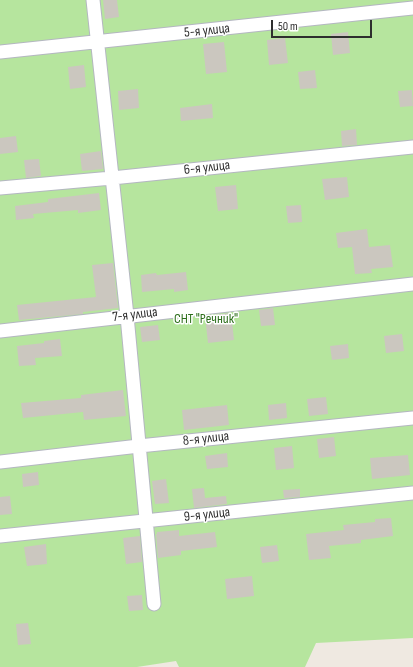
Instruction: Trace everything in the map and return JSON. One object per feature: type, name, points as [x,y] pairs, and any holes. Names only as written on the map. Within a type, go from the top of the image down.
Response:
[{"type":"street","points":[[93,0],[154,604]]},
{"type":"street","name":"5-я улица","points":[[0,52],[413,8]]},
{"type":"street","name":"6-я улица","points":[[0,188],[413,147]]},
{"type":"street","name":"7-я улица","points":[[0,331],[413,284]]},
{"type":"street","name":"8-я улица","points":[[0,462],[413,418]]},
{"type":"street","name":"9-я улица","points":[[0,536],[413,493]]},
{"type":"green space","name":"СНТ \"Речник\"","points":[[0,0],[413,0],[413,638],[316,643],[305,667],[179,667],[176,661],[137,667],[0,667]]},
{"type":"building","points":[[103,0],[117,0],[119,17],[105,19]]},
{"type":"building","points":[[348,32],[350,53],[333,55],[331,34]]},
{"type":"building","points":[[285,38],[288,63],[269,65],[267,40]]},
{"type":"building","points":[[224,42],[227,72],[206,74],[203,44]]},
{"type":"building","points":[[84,65],[86,87],[70,89],[68,67]]},
{"type":"building","points":[[315,70],[317,88],[300,89],[298,72]]},
{"type":"building","points":[[138,89],[139,108],[119,110],[118,91]]},
{"type":"building","points":[[412,90],[413,106],[400,107],[398,91]]},
{"type":"building","points":[[212,104],[213,118],[181,121],[180,108]]},
{"type":"building","points":[[356,129],[357,145],[342,146],[341,131]]},
{"type":"building","points":[[16,136],[18,152],[0,154],[0,138]]},
{"type":"building","points":[[101,151],[103,169],[82,171],[80,154]]},
{"type":"building","points":[[39,159],[41,176],[26,178],[24,160]]},
{"type":"building","points":[[347,177],[349,197],[325,200],[322,179]]},
{"type":"building","points":[[236,185],[238,209],[218,211],[215,187]]},
{"type":"building","points":[[99,193],[101,210],[78,213],[78,210],[33,214],[34,218],[16,220],[15,206],[48,202],[48,199]]},
{"type":"building","points":[[301,205],[302,222],[288,223],[286,206]]},
{"type":"building","points":[[367,229],[369,247],[390,245],[393,267],[371,269],[372,273],[355,274],[352,247],[338,248],[336,233]]},
{"type":"building","points":[[113,263],[118,308],[83,312],[83,314],[19,320],[17,305],[96,297],[92,265]]},
{"type":"building","points":[[186,272],[188,290],[174,292],[174,289],[142,292],[141,275]]},
{"type":"building","points":[[273,308],[275,325],[261,326],[259,310]]},
{"type":"building","points":[[231,313],[234,340],[208,343],[205,316]]},
{"type":"building","points":[[158,325],[160,340],[142,342],[140,327]]},
{"type":"building","points":[[402,334],[404,351],[386,353],[384,336]]},
{"type":"building","points":[[60,339],[62,356],[35,358],[36,365],[19,366],[17,346],[44,343],[44,341]]},
{"type":"building","points":[[348,344],[349,358],[332,360],[330,346]]},
{"type":"building","points":[[123,390],[126,416],[84,420],[83,412],[23,418],[21,403],[81,398],[81,395]]},
{"type":"building","points":[[326,397],[328,414],[309,416],[307,399]]},
{"type":"building","points":[[286,403],[287,418],[269,420],[268,405]]},
{"type":"building","points":[[227,405],[229,425],[184,430],[182,410]]},
{"type":"building","points":[[334,437],[336,456],[319,458],[317,439]]},
{"type":"building","points":[[292,446],[294,468],[276,470],[274,448]]},
{"type":"building","points":[[227,453],[228,467],[207,469],[205,456]]},
{"type":"building","points":[[408,455],[410,475],[372,479],[370,458]]},
{"type":"building","points":[[38,472],[39,485],[23,487],[22,474]]},
{"type":"building","points":[[166,479],[169,503],[155,504],[152,481]]},
{"type":"building","points":[[204,488],[205,498],[226,496],[227,504],[194,508],[192,489]]},
{"type":"building","points":[[300,489],[300,497],[284,498],[283,490]]},
{"type":"building","points":[[10,496],[12,514],[0,515],[0,497]]},
{"type":"building","points":[[391,518],[393,536],[361,540],[361,543],[329,546],[331,558],[309,560],[306,534],[344,530],[343,525],[375,522],[375,519]]},
{"type":"building","points":[[179,530],[179,536],[215,532],[217,547],[181,551],[181,555],[158,558],[157,532]]},
{"type":"building","points":[[140,536],[142,562],[126,564],[123,538]]},
{"type":"building","points":[[46,544],[47,564],[27,566],[24,547]]},
{"type":"building","points":[[277,545],[279,561],[262,563],[260,547]]},
{"type":"building","points":[[252,576],[254,596],[227,599],[225,579]]},
{"type":"building","points":[[142,595],[143,610],[129,611],[127,596]]},
{"type":"building","points":[[28,623],[31,644],[18,645],[16,624]]}]
